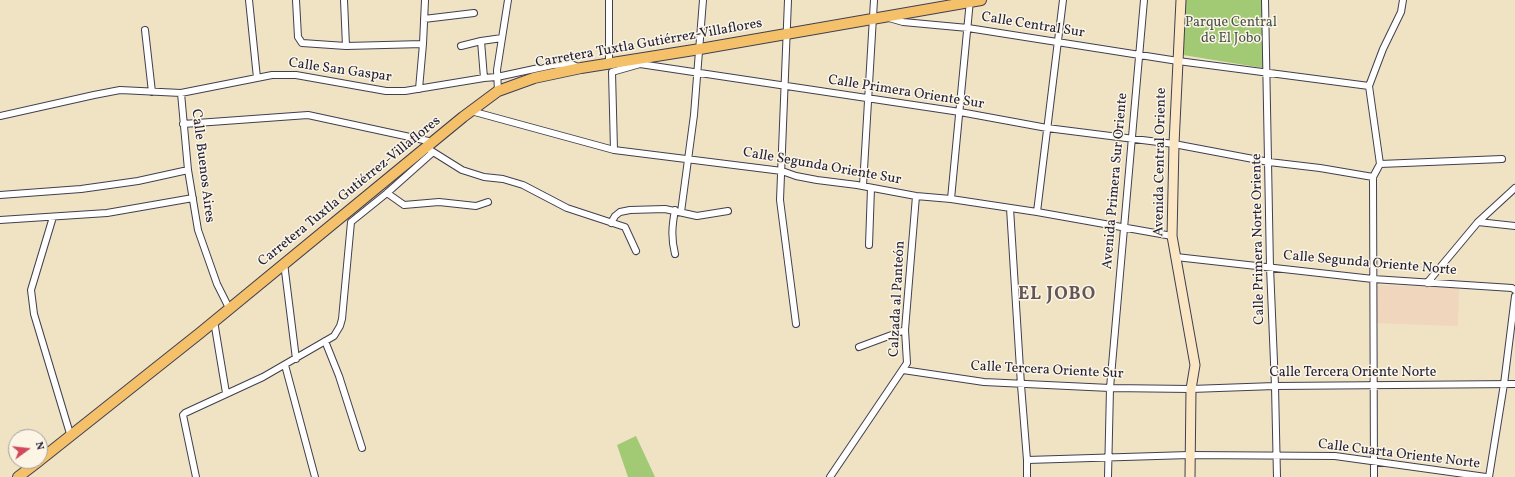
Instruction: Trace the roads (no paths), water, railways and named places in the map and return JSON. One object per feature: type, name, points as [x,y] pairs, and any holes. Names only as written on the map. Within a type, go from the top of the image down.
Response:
[{"type":"main road","name":"Carretera Tuxtla Gutiérrez-Villaflores","points":[[48,455],[336,221],[431,147],[472,111],[498,91],[534,78],[581,68],[611,68],[700,49],[981,0]]},
{"type":"main road","name":"Carretera Tuxtla Gutiérrez-Villaflores","points":[[18,477],[29,469]]},
{"type":"street","points":[[250,0],[257,78]]},
{"type":"street","points":[[296,0],[298,37],[302,43],[346,46],[423,44]]},
{"type":"street","points":[[344,0],[346,46]]},
{"type":"street","points":[[419,88],[425,0]]},
{"type":"street","points":[[498,91],[497,70],[508,0]]},
{"type":"street","points":[[609,0],[614,150]]},
{"type":"street","points":[[675,254],[672,244],[671,231],[678,211],[689,158],[698,73],[703,0]]},
{"type":"street","points":[[788,0],[780,200],[796,324]]},
{"type":"street","points":[[863,186],[874,0]]},
{"type":"street","points":[[1037,212],[1063,0]]},
{"type":"street","name":"Avenida Primera Sur Oriente","points":[[1108,477],[1110,388],[1144,0]]},
{"type":"street","name":"Avenida Central Oriente","points":[[1181,0],[1174,144],[1172,236],[1195,365],[1191,389],[1189,455],[1190,477]]},
{"type":"street","name":"Calle Primera Norte Oriente","points":[[1265,0],[1270,267],[1277,477]]},
{"type":"street","points":[[1374,477],[1373,177],[1380,164],[1369,86],[1383,49],[1401,12],[1403,0]]},
{"type":"street","points":[[951,199],[970,1]]},
{"type":"street","points":[[918,23],[921,10]]},
{"type":"street","points":[[424,19],[474,13]]},
{"type":"street","name":"Calle Central Sur","points":[[885,17],[903,22],[968,28],[1178,61],[1369,86]]},
{"type":"street","points":[[145,30],[152,92]]},
{"type":"street","points":[[461,46],[502,38]]},
{"type":"street","points":[[481,41],[484,78]]},
{"type":"street","name":"Calle Primera Oriente Sur","points":[[638,62],[869,100],[960,112],[1047,128],[1174,144],[1269,162],[1373,177]]},
{"type":"street","name":"Calle San Gaspar","points":[[0,116],[120,90],[181,93],[272,75],[296,75],[386,91],[405,91],[497,77],[554,65],[571,64],[581,68]]},
{"type":"street","name":"Calle Buenos Aires","points":[[181,93],[188,170],[198,230],[217,284],[229,308]]},
{"type":"street","name":"Calle Segunda Oriente Sur","points":[[472,111],[614,150],[689,158],[782,171],[803,177],[916,196],[951,199],[1037,212],[1172,236]]},
{"type":"street","points":[[183,124],[308,115],[431,147],[462,170],[484,177],[503,179],[523,185],[567,208],[626,227],[636,251]]},
{"type":"street","points":[[336,221],[350,222],[387,193],[431,147]]},
{"type":"street","points":[[1380,164],[1502,159]]},
{"type":"street","points":[[0,195],[102,186],[138,181],[188,170]]},
{"type":"street","points":[[869,245],[871,188]]},
{"type":"street","points":[[1427,283],[1478,222],[1515,188]]},
{"type":"street","points":[[387,193],[404,205],[439,202],[476,206],[488,202]]},
{"type":"street","name":"Calzada al Panteón","points":[[830,477],[907,363],[905,330],[916,196]]},
{"type":"street","points":[[0,220],[107,213],[193,198]]},
{"type":"street","points":[[1010,208],[1027,477]]},
{"type":"street","points":[[611,223],[615,216],[620,212],[630,210],[678,211],[697,216],[728,211]]},
{"type":"street","points":[[53,217],[31,290],[34,314],[70,437]]},
{"type":"street","points":[[196,477],[183,415],[285,365],[334,336],[342,319],[350,222]]},
{"type":"street","points":[[1478,222],[1515,226]]},
{"type":"street","name":"Calle Segunda Oriente Norte","points":[[1176,257],[1373,279],[1512,288],[1515,290]]},
{"type":"street","points":[[284,263],[296,359]]},
{"type":"street","points":[[1487,477],[1504,384],[1515,296]]},
{"type":"street","points":[[214,321],[226,393]]},
{"type":"street","points":[[859,347],[905,330]]},
{"type":"street","points":[[325,341],[339,376],[362,448]]},
{"type":"street","points":[[285,365],[315,477]]},
{"type":"street","name":"Calle Tercera Oriente Sur","points":[[903,370],[984,382],[1021,385],[1191,389]]},
{"type":"street","name":"Calle Tercera Oriente Norte","points":[[1191,389],[1275,386],[1515,384]]},
{"type":"street","name":"Calle Cuarta Oriente Norte","points":[[1027,460],[1189,455],[1334,456],[1487,477]]},
{"type":"district","name":"EL JOBO","points":[[1057,296]]},
{"type":"park label","name":"Parque Central de El Jobo","points":[[1231,32]]}]
